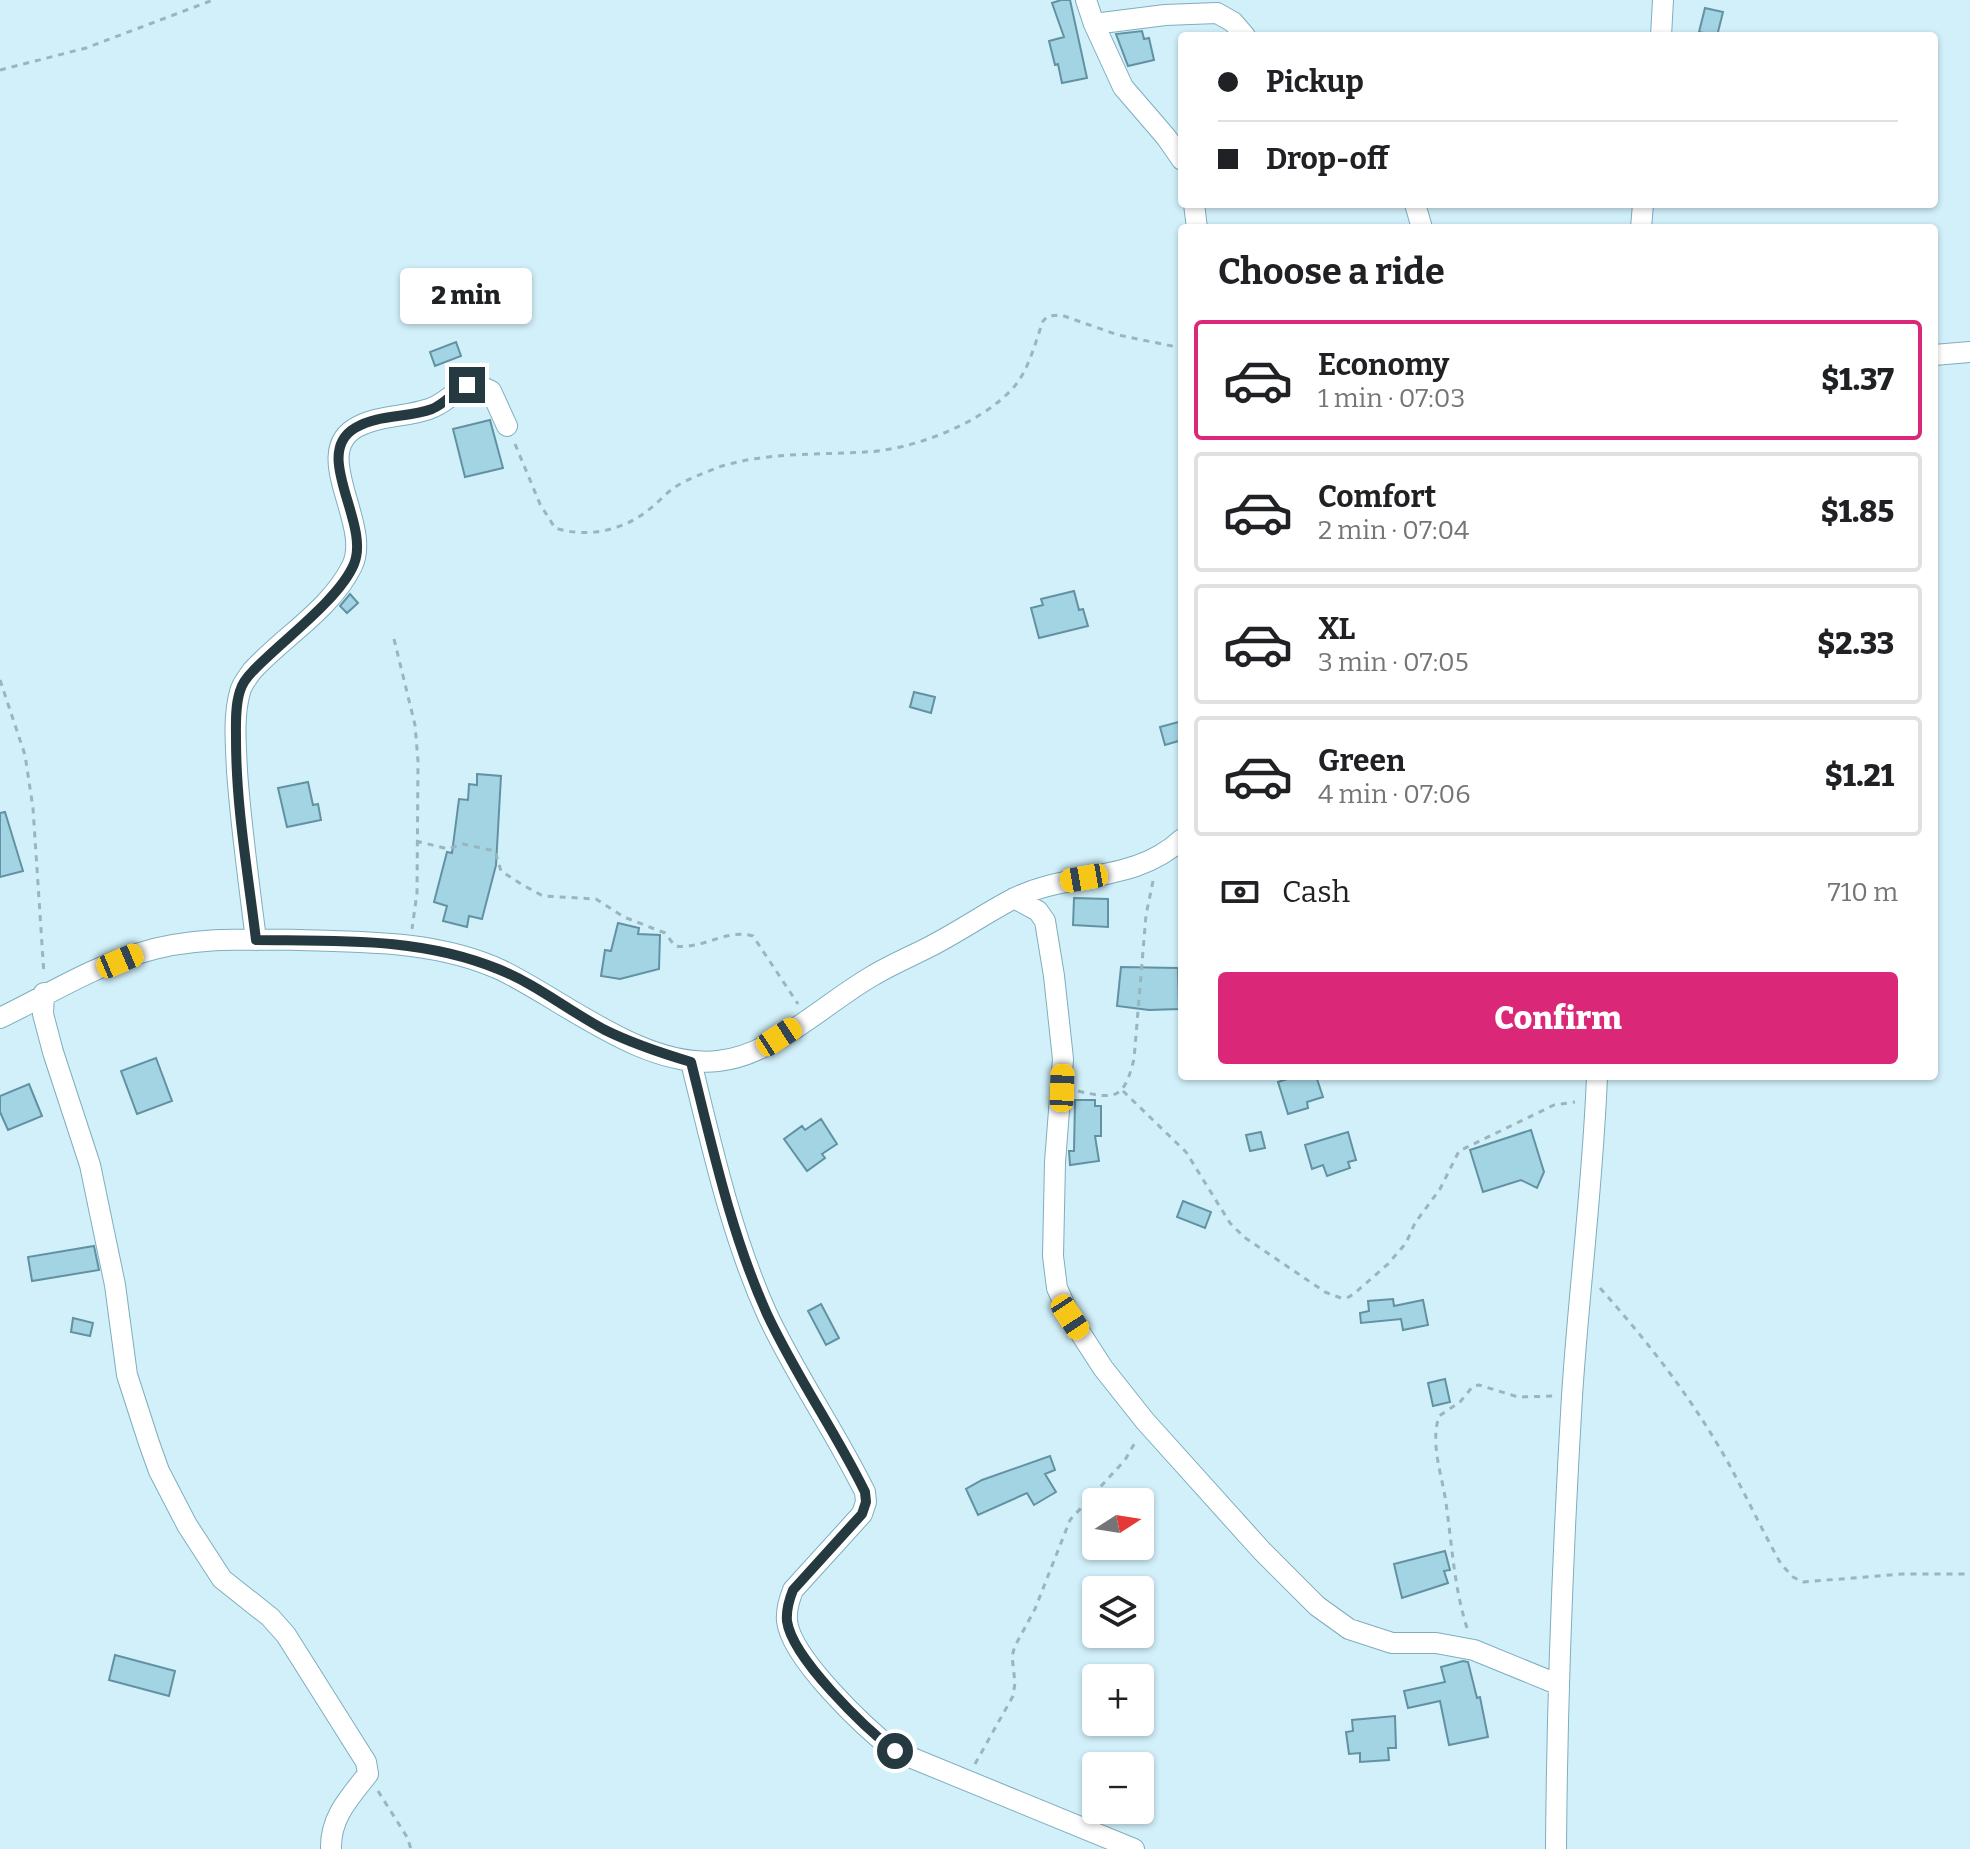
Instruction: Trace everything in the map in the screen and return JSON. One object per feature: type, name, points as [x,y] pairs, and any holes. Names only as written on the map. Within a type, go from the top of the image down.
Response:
[{"type":"street","points":[[1086,0],[1123,87],[1178,154]]},
{"type":"street","points":[[1661,32],[1663,0]]},
{"type":"street","points":[[1094,24],[1165,15],[1217,13],[1233,22],[1242,32]]},
{"type":"street","points":[[1938,355],[1970,352]]},
{"type":"street","points":[[256,940],[241,833],[236,754],[236,713],[240,689],[251,673],[288,640],[337,588],[354,564],[357,530],[341,480],[339,445],[345,435],[370,421],[431,409],[457,389],[476,384],[491,391],[507,426]]},
{"type":"street","points":[[0,1018],[44,993],[138,953],[194,941],[410,944],[499,969],[604,1029],[646,1049],[691,1062],[719,1061],[749,1054],[876,973],[953,934],[1014,898],[1066,881],[1130,870],[1159,858],[1178,842]]},
{"type":"street","points":[[1014,898],[1038,911],[1048,932],[1063,1059],[1055,1162],[1053,1256],[1057,1288],[1070,1317],[1103,1368],[1145,1421],[1262,1551],[1317,1606],[1349,1629],[1392,1643],[1436,1643],[1474,1650],[1557,1684]]},
{"type":"street","points":[[44,993],[43,1014],[53,1052],[90,1165],[115,1285],[127,1375],[159,1471],[187,1525],[222,1579],[259,1608],[286,1635],[366,1762],[368,1774],[340,1810],[330,1831],[331,1849]]},
{"type":"street","points":[[691,1062],[724,1193],[766,1311],[788,1357],[865,1492],[862,1514],[793,1590],[788,1603],[787,1623],[796,1643],[835,1696],[866,1729],[895,1751],[1134,1849]]},
{"type":"street","points":[[1556,1849],[1557,1684],[1572,1395],[1597,1080]]},
{"type":"path","points":[[0,70],[86,48],[213,0]]},
{"type":"path","points":[[507,426],[540,504],[555,528],[579,533],[599,532],[629,524],[674,488],[722,466],[786,455],[869,452],[903,447],[962,424],[1013,388],[1030,357],[1043,321],[1054,314],[1118,335],[1178,347]]},
{"type":"path","points":[[394,639],[415,725],[418,761],[417,893],[410,944]]},
{"type":"path","points":[[0,680],[25,755],[33,808],[44,951],[44,993]]},
{"type":"path","points":[[416,841],[448,849],[463,844],[495,851],[501,871],[543,896],[596,899],[624,917],[665,933],[675,946],[686,947],[734,934],[753,936],[807,1019]]},
{"type":"path","points":[[1062,1088],[1112,1097],[1123,1091],[1129,1080],[1134,1059],[1146,915],[1159,858]]},
{"type":"path","points":[[1123,1091],[1186,1152],[1230,1223],[1244,1237],[1325,1292],[1341,1298],[1356,1292],[1406,1243],[1415,1223],[1440,1189],[1459,1151],[1554,1105],[1596,1102]]},
{"type":"path","points":[[1582,1267],[1642,1335],[1688,1397],[1729,1464],[1774,1552],[1793,1577],[1803,1582],[1819,1582],[1903,1574],[1970,1574]]},
{"type":"path","points":[[1474,1650],[1457,1596],[1444,1486],[1435,1446],[1439,1416],[1460,1402],[1473,1386],[1479,1385],[1518,1397],[1572,1395]]},
{"type":"path","points":[[967,1782],[977,1758],[1013,1696],[1012,1656],[1015,1646],[1035,1609],[1070,1520],[1125,1460],[1145,1421]]},
{"type":"path","points":[[368,1774],[407,1837],[411,1849]]},
{"type":"building","points":[[1070,0],[1087,78],[1062,83],[1049,41],[1064,37],[1052,3]]},
{"type":"building","points":[[1705,8],[1723,12],[1718,32],[1699,32]]},
{"type":"building","points":[[1142,31],[1144,39],[1149,38],[1154,60],[1128,66],[1116,34]]},
{"type":"building","points":[[456,342],[461,356],[435,366],[430,352]]},
{"type":"building","points":[[490,420],[503,468],[465,477],[453,429]]},
{"type":"building","points":[[1074,591],[1079,610],[1083,609],[1088,626],[1039,638],[1031,608],[1043,605],[1041,599]]},
{"type":"building","points":[[350,594],[358,603],[347,613],[340,606]]},
{"type":"building","points":[[914,692],[935,697],[931,713],[910,707]]},
{"type":"building","points":[[1178,722],[1178,741],[1165,745],[1160,727]]},
{"type":"building","points":[[477,774],[501,776],[496,865],[482,919],[469,916],[467,927],[443,921],[447,906],[434,902],[447,852],[452,853],[459,799],[468,800],[469,784],[477,785]]},
{"type":"building","points":[[308,782],[313,805],[318,804],[321,820],[287,827],[278,788]]},
{"type":"building","points":[[5,812],[23,871],[0,877],[0,813]]},
{"type":"building","points":[[1074,898],[1108,899],[1108,927],[1073,925]]},
{"type":"building","points":[[618,923],[639,928],[638,934],[660,935],[659,969],[620,979],[601,976],[605,950],[611,951]]},
{"type":"building","points":[[1121,967],[1178,968],[1178,1009],[1149,1010],[1117,1006]]},
{"type":"building","points":[[156,1058],[172,1101],[137,1114],[121,1071]]},
{"type":"building","points":[[1317,1080],[1323,1097],[1307,1102],[1308,1108],[1288,1114],[1278,1082]]},
{"type":"building","points":[[29,1084],[42,1116],[8,1130],[0,1112],[0,1096]]},
{"type":"building","points":[[1075,1100],[1095,1100],[1095,1106],[1101,1106],[1101,1136],[1095,1136],[1099,1161],[1070,1165],[1069,1151],[1074,1151]]},
{"type":"building","points":[[821,1119],[837,1144],[822,1154],[825,1158],[807,1171],[784,1139],[802,1126],[805,1130]]},
{"type":"building","points":[[1531,1130],[1544,1172],[1537,1188],[1521,1180],[1483,1192],[1470,1150]]},
{"type":"building","points":[[1261,1132],[1265,1148],[1250,1151],[1246,1135]]},
{"type":"building","points":[[1348,1132],[1356,1160],[1348,1162],[1350,1168],[1327,1176],[1323,1165],[1312,1169],[1305,1145]]},
{"type":"building","points":[[1183,1201],[1211,1212],[1205,1228],[1177,1217]]},
{"type":"building","points":[[94,1246],[99,1270],[32,1281],[28,1257]]},
{"type":"building","points":[[1393,1299],[1394,1306],[1423,1300],[1428,1325],[1403,1330],[1401,1319],[1361,1323],[1360,1313],[1369,1311],[1368,1301]]},
{"type":"building","points":[[821,1304],[839,1338],[826,1345],[808,1311]]},
{"type":"building","points":[[73,1318],[93,1323],[90,1336],[71,1332]]},
{"type":"building","points":[[1445,1379],[1450,1402],[1433,1406],[1428,1383]]},
{"type":"building","points":[[1050,1456],[1055,1470],[1045,1474],[1056,1492],[1034,1505],[1027,1493],[978,1515],[966,1489],[982,1480]]},
{"type":"building","points":[[1445,1551],[1450,1570],[1444,1571],[1448,1583],[1402,1598],[1394,1564]]},
{"type":"building","points":[[115,1655],[175,1671],[169,1696],[109,1680]]},
{"type":"building","points":[[1468,1662],[1477,1698],[1480,1697],[1488,1737],[1449,1745],[1440,1701],[1408,1708],[1404,1691],[1445,1682],[1441,1667]]},
{"type":"building","points":[[1395,1716],[1396,1748],[1388,1748],[1389,1760],[1360,1762],[1360,1753],[1349,1754],[1346,1732],[1353,1731],[1352,1720]]},
{"type":"route","points":[[467,385],[431,409],[370,421],[345,435],[339,445],[338,459],[341,480],[357,530],[354,564],[337,588],[288,640],[251,673],[240,689],[236,713],[236,754],[241,833],[256,940],[410,944],[438,950],[499,969],[604,1029],[646,1049],[691,1062],[724,1193],[766,1311],[788,1357],[865,1492],[862,1514],[793,1590],[788,1603],[787,1623],[796,1643],[835,1696],[866,1729],[895,1751]]}]
